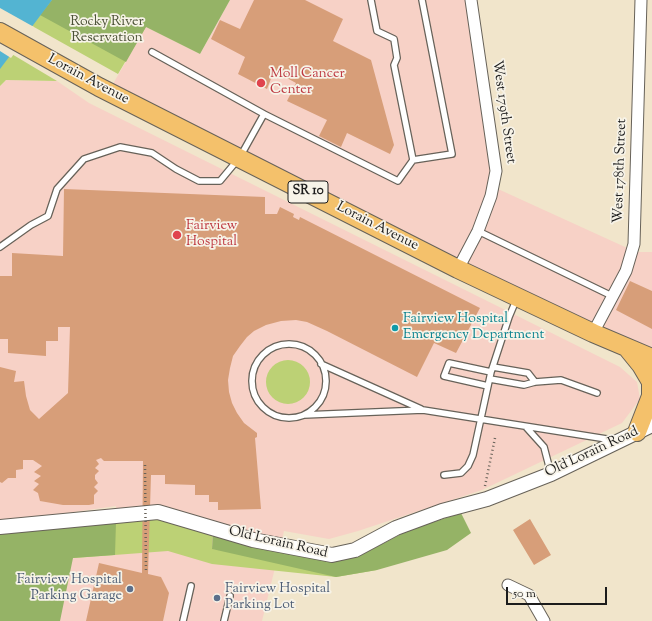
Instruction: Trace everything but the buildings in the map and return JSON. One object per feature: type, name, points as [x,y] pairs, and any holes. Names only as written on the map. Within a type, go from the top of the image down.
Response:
[{"type":"main road","name":"Lorain Avenue","points":[[0,32],[99,87],[240,157],[458,269],[593,333],[652,358]]},
{"type":"main road","points":[[628,348],[641,365],[651,382],[651,396],[645,428]]},
{"type":"street","name":"West 179th Street","points":[[458,269],[478,231],[491,196],[496,171],[470,0]]},
{"type":"street","name":"West 178th Street","points":[[593,333],[626,271],[634,244],[641,0]]},
{"type":"street","name":"Old Lorain Road","points":[[0,527],[158,512],[252,540],[332,555],[355,550],[396,528],[442,511],[488,499],[551,474],[645,428]]},
{"type":"street","points":[[508,585],[529,596],[544,621]]},
{"type":"lane","points":[[371,0],[377,32],[394,39],[397,58],[394,65],[413,160]]},
{"type":"lane","points":[[152,52],[264,114],[398,180],[413,160],[452,154],[422,0]]},
{"type":"lane","points":[[0,247],[31,225],[48,216],[57,189],[84,159],[120,147],[152,153],[199,181],[220,181],[240,157],[264,114]]},
{"type":"lane","points":[[478,231],[612,296]]},
{"type":"lane","points":[[444,475],[461,473],[468,466],[473,455],[492,370],[509,316],[517,297]]},
{"type":"lane","points":[[304,415],[314,409],[322,399],[326,387],[326,375],[322,364],[314,354],[304,347],[292,344],[280,345],[268,350],[254,369],[252,381],[254,393],[264,408],[280,417],[292,418],[304,415],[423,410],[618,441]]},
{"type":"lane","points":[[488,386],[444,376],[449,363],[528,374],[535,382]]},
{"type":"lane","points":[[322,364],[423,410]]},
{"type":"lane","points":[[490,379],[524,385],[535,382],[561,380],[597,393]]},
{"type":"lane","points":[[526,426],[544,447],[551,474]]},
{"type":"lane","points":[[183,621],[191,586]]},
{"type":"lane","points":[[224,621],[230,596]]},
{"type":"path","points":[[485,489],[495,438]]},
{"type":"path","points":[[145,465],[146,573]]},
{"type":"shaded area","points":[[230,0],[469,0],[498,189],[636,252],[652,252],[652,356],[110,89],[146,27],[200,54]]},
{"type":"shaded area","name":"Fairview Hospital","points":[[6,80],[57,81],[89,103],[620,367],[637,382],[640,399],[622,423],[482,490],[358,531],[329,539],[284,531],[262,621],[37,621],[47,560],[115,555],[116,506],[46,516],[0,520],[0,86]]},
{"type":"green space","name":"Rocky River Reservation","points":[[0,0],[162,0],[118,74],[0,8]]},
{"type":"green space","name":"Rocky River Reservation","points":[[52,0],[230,0],[200,54],[146,27],[126,62],[40,15]]},
{"type":"green space","name":"Rocky River Reservation","points":[[0,47],[57,81],[6,80],[0,86]]},
{"type":"green space","points":[[284,360],[292,360],[297,361],[304,366],[309,373],[309,391],[304,398],[297,403],[284,404],[276,401],[269,394],[266,386],[266,378],[269,370],[276,363]]},
{"type":"green space","points":[[155,510],[213,530],[212,549],[382,561],[377,570],[336,577],[212,564],[168,551],[47,560],[0,621],[0,527]]},
{"type":"green space","points":[[461,513],[471,533],[447,550],[377,570],[336,577],[212,549],[213,530],[334,561],[359,556],[409,530]]},
{"type":"green space","points":[[116,522],[115,555],[73,558],[60,621],[0,621],[0,534]]},
{"type":"water","points":[[0,0],[52,0],[0,69]]},
{"type":"pier","points":[[0,8],[34,27],[11,58],[0,51]]},
{"type":"place","name":"Moll Cancer Center","points":[[261,83]]},
{"type":"place","name":"Fairview Hospital","points":[[177,235]]},
{"type":"place","name":"Fairview Hospital Emergency Department","points":[[395,328]]},
{"type":"place","name":"Fairview Hospital Parking Garage","points":[[130,589]]},
{"type":"place","name":"Fairview Hospital Parking Lot","points":[[217,598]]}]
